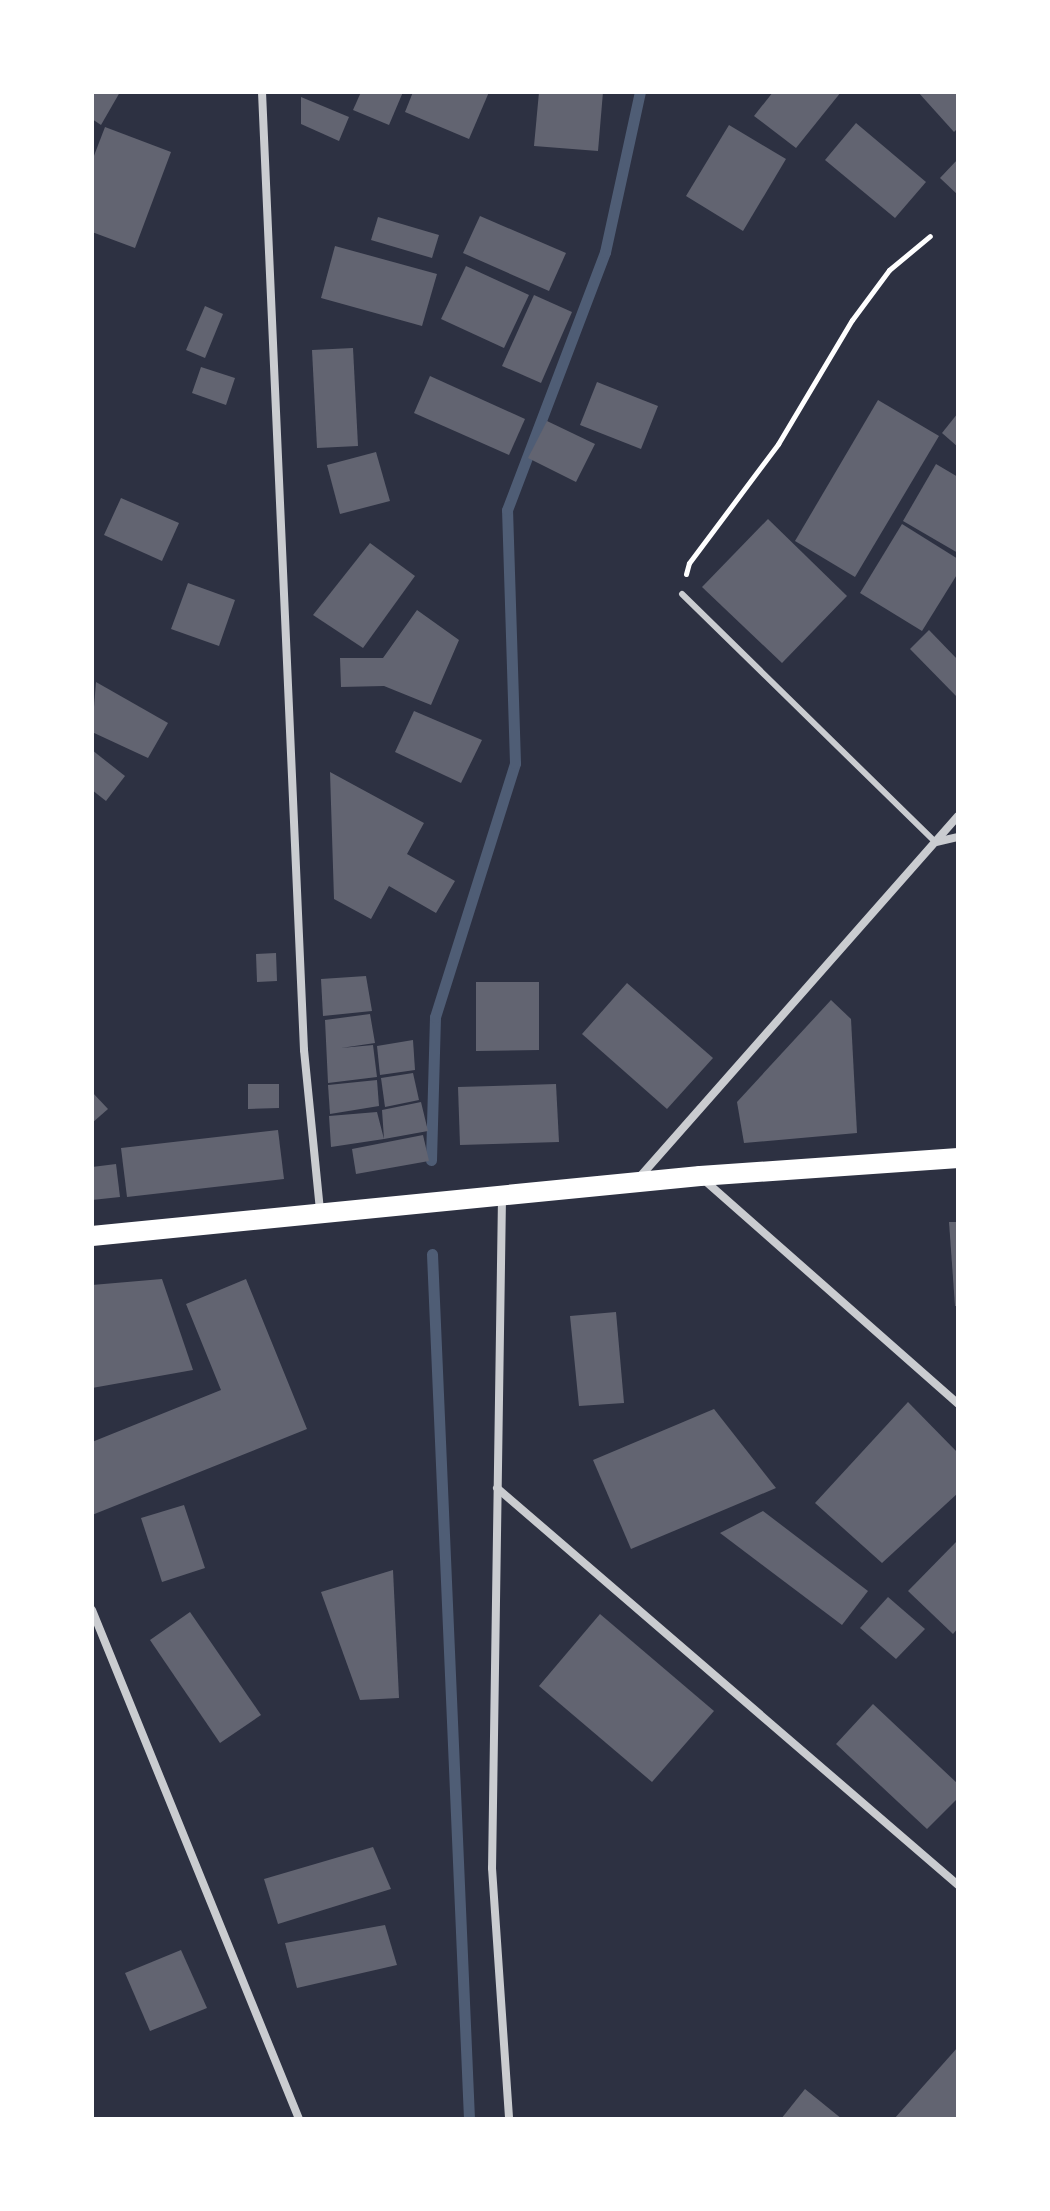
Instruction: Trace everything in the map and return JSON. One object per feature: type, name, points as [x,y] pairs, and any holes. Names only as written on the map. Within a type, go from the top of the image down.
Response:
[{"type":"main road","points":[[92,1236],[320,1211],[700,1176],[958,1158]]},
{"type":"street","points":[[262,92],[304,1050],[320,1211]]},
{"type":"street","points":[[635,1183],[958,816]]},
{"type":"street","points":[[935,842],[958,837]]},
{"type":"street","points":[[700,1176],[958,1404]]},
{"type":"street","points":[[502,1194],[492,1868],[509,2119]]},
{"type":"street","points":[[497,1488],[958,1885]]},
{"type":"street","points":[[92,1610],[299,2119]]},
{"type":"lane","points":[[682,594],[935,842]]},
{"type":"path","points":[[682,594],[689,563],[778,444],[852,320],[889,270],[930,236]]},
{"type":"building","points":[[92,92],[120,92],[101,125],[92,119]]},
{"type":"building","points":[[361,92],[403,92],[389,125],[353,110]]},
{"type":"building","points":[[413,92],[489,92],[469,139],[405,112]]},
{"type":"building","points":[[539,92],[603,92],[598,151],[534,146]]},
{"type":"building","points":[[773,92],[841,92],[796,148],[754,116]]},
{"type":"building","points":[[918,92],[958,92],[958,128],[954,132]]},
{"type":"building","points":[[301,97],[349,117],[339,141],[301,124]]},
{"type":"building","points":[[856,123],[926,182],[895,218],[825,160]]},
{"type":"building","points":[[729,125],[786,159],[743,231],[686,196]]},
{"type":"building","points":[[105,127],[171,152],[135,248],[92,232],[92,161]]},
{"type":"building","points":[[958,159],[958,195],[940,178]]},
{"type":"building","points":[[480,216],[566,253],[549,291],[463,253]]},
{"type":"building","points":[[378,217],[439,235],[432,258],[371,240]]},
{"type":"building","points":[[335,246],[437,274],[422,326],[321,298]]},
{"type":"building","points":[[466,266],[529,295],[504,348],[441,319]]},
{"type":"building","points":[[534,295],[572,312],[541,383],[502,366]]},
{"type":"building","points":[[205,306],[223,314],[205,358],[186,350]]},
{"type":"building","points":[[353,348],[358,446],[317,448],[312,350]]},
{"type":"building","points":[[201,367],[235,378],[226,405],[192,393]]},
{"type":"building","points":[[430,376],[525,419],[509,455],[414,413]]},
{"type":"building","points":[[597,382],[658,406],[641,449],[580,425]]},
{"type":"building","points":[[878,400],[939,436],[855,577],[795,541]]},
{"type":"building","points":[[958,413],[958,447],[942,433]]},
{"type":"building","points":[[547,421],[595,444],[576,482],[528,458]]},
{"type":"building","points":[[376,452],[390,501],[340,514],[327,465]]},
{"type":"building","points":[[936,464],[958,477],[958,553],[903,521]]},
{"type":"building","points":[[121,498],[179,523],[162,561],[104,535]]},
{"type":"building","points":[[768,519],[847,596],[782,663],[702,587]]},
{"type":"building","points":[[902,524],[958,559],[958,573],[922,631],[860,593]]},
{"type":"building","points":[[370,543],[415,576],[363,648],[313,615]]},
{"type":"building","points":[[188,583],[235,600],[219,646],[171,629]]},
{"type":"building","points":[[417,610],[459,640],[431,705],[384,686],[341,687],[340,658],[383,658]]},
{"type":"building","points":[[929,630],[958,660],[958,698],[910,649]]},
{"type":"building","points":[[96,682],[168,723],[148,758],[92,732]]},
{"type":"building","points":[[414,711],[482,740],[461,783],[395,752]]},
{"type":"building","points":[[92,750],[125,776],[106,801],[92,790]]},
{"type":"building","points":[[330,772],[424,823],[407,854],[455,881],[436,913],[389,886],[371,919],[334,899]]},
{"type":"building","points":[[276,953],[277,981],[257,982],[256,954]]},
{"type":"building","points":[[366,976],[372,1011],[323,1016],[321,979]]},
{"type":"building","points":[[476,982],[539,982],[539,1050],[476,1051]]},
{"type":"building","points":[[627,983],[713,1058],[667,1109],[582,1034]]},
{"type":"building","points":[[831,1000],[851,1019],[857,1133],[744,1143],[737,1102]]},
{"type":"building","points":[[370,1014],[375,1043],[341,1048],[373,1045],[377,1077],[328,1083],[325,1020]]},
{"type":"building","points":[[413,1040],[415,1070],[380,1075],[377,1046]]},
{"type":"building","points":[[413,1073],[419,1100],[385,1107],[381,1078]]},
{"type":"building","points":[[377,1080],[379,1106],[330,1114],[328,1085]]},
{"type":"building","points":[[248,1084],[279,1084],[279,1108],[248,1109]]},
{"type":"building","points":[[556,1084],[559,1142],[460,1145],[458,1087]]},
{"type":"building","points":[[92,1092],[108,1109],[92,1123]]},
{"type":"building","points":[[421,1102],[428,1131],[384,1139],[382,1110]]},
{"type":"building","points":[[377,1112],[384,1139],[331,1147],[329,1116]]},
{"type":"building","points":[[278,1130],[284,1179],[127,1197],[121,1148]]},
{"type":"building","points":[[423,1135],[429,1161],[356,1174],[352,1149]]},
{"type":"building","points":[[116,1164],[120,1197],[92,1200],[92,1167]]},
{"type":"building","points":[[949,1222],[958,1222],[958,1306],[955,1306]]},
{"type":"building","points":[[162,1279],[193,1370],[92,1388],[92,1285]]},
{"type":"building","points":[[246,1279],[307,1429],[92,1515],[92,1442],[221,1390],[186,1304]]},
{"type":"building","points":[[616,1312],[624,1403],[579,1406],[570,1316]]},
{"type":"building","points":[[908,1402],[958,1453],[958,1493],[882,1563],[815,1503]]},
{"type":"building","points":[[714,1409],[776,1488],[631,1549],[593,1460]]},
{"type":"building","points":[[184,1505],[205,1568],[162,1582],[141,1518]]},
{"type":"building","points":[[763,1511],[868,1591],[842,1625],[720,1533]]},
{"type":"building","points":[[958,1540],[958,1628],[953,1634],[908,1591]]},
{"type":"building","points":[[393,1570],[399,1698],[360,1700],[321,1592]]},
{"type":"building","points":[[888,1597],[925,1629],[896,1659],[860,1628]]},
{"type":"building","points":[[190,1612],[261,1715],[220,1743],[150,1640]]},
{"type":"building","points":[[600,1614],[714,1711],[652,1782],[539,1686]]},
{"type":"building","points":[[873,1704],[958,1784],[958,1798],[927,1829],[836,1744]]},
{"type":"building","points":[[373,1847],[391,1889],[278,1924],[264,1879]]},
{"type":"building","points":[[385,1925],[397,1965],[297,1988],[285,1943]]},
{"type":"building","points":[[181,1950],[207,2008],[150,2031],[125,1973]]},
{"type":"building","points":[[958,2047],[958,2119],[894,2119]]},
{"type":"building","points":[[805,2089],[842,2119],[781,2119]]},
{"type":"waterway","points":[[431,1160],[435,1017],[515,763],[507,510],[605,252],[640,92]]},
{"type":"waterway","points":[[432,1254],[469,2119]]}]
